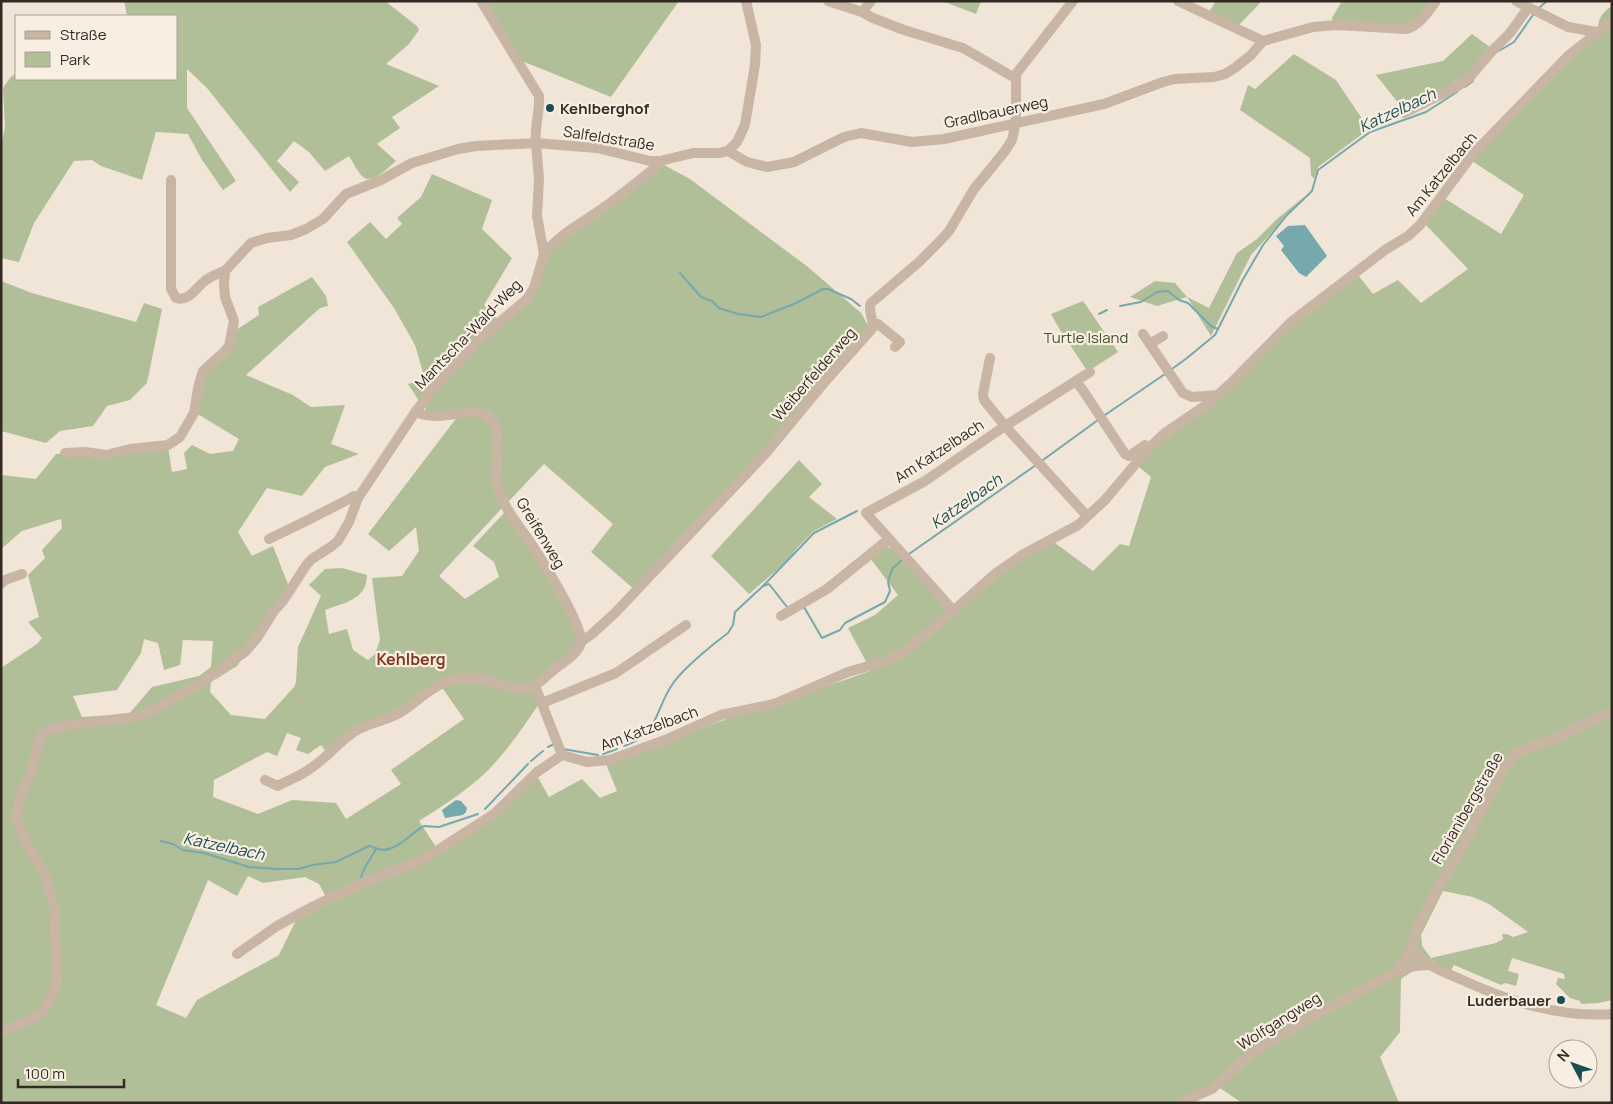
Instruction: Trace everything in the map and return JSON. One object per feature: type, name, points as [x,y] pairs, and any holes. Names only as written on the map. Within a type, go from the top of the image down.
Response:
[{"type":"street","name":"Mantscha-Wald-Weg","points":[[1,1031],[30,1022],[50,1001],[57,982],[54,907],[45,875],[23,836],[17,819],[19,800],[32,769],[40,737],[44,732],[54,728],[136,717],[153,710],[198,685],[245,652],[283,601],[307,564],[338,540],[349,522],[358,498],[432,390],[482,337],[527,299],[537,282],[544,254],[537,216],[539,179],[535,136],[540,108],[539,96],[481,1]]},
{"type":"street","points":[[728,151],[741,134],[744,125],[755,65],[756,44],[746,1]]},
{"type":"street","points":[[828,1],[862,12],[904,30],[963,48],[1015,78],[1027,59],[1073,1]]},
{"type":"street","points":[[862,12],[871,1]]},
{"type":"street","points":[[1178,1],[1263,41],[1324,25],[1412,28],[1436,1]]},
{"type":"street","points":[[1516,1],[1568,27],[1597,32]]},
{"type":"street","points":[[1404,113],[1458,86],[1469,78],[1510,33],[1528,8]]},
{"type":"street","name":"Am Katzelbach","points":[[562,755],[587,762],[610,760],[722,716],[774,704],[848,672],[886,661],[901,654],[979,586],[1012,562],[1078,525],[1105,500],[1157,441],[1231,384],[1292,322],[1385,250],[1408,236],[1420,225],[1473,154],[1563,62],[1597,32],[1612,22]]},
{"type":"street","name":"Gradlbauerweg","points":[[728,151],[747,162],[767,167],[794,162],[861,133],[912,142],[944,139],[1104,104],[1163,82],[1176,79],[1214,77],[1225,74],[1251,55],[1263,41]]},
{"type":"street","name":"Weiberfelderweg","points":[[582,641],[620,607],[766,454],[822,384],[872,329],[874,325],[869,308],[871,303],[919,262],[948,231],[974,189],[1012,140],[1016,122],[1015,78]]},
{"type":"street","name":"Salfeldstraße","points":[[171,180],[171,289],[174,297],[181,300],[186,298],[206,280],[225,271],[251,243],[267,238],[291,235],[306,229],[322,218],[346,194],[381,180],[412,163],[476,146],[536,143],[597,148],[650,161],[660,161],[693,153],[719,154],[728,151]]},
{"type":"street","name":"Mantscha-Wald-Weg","points":[[544,254],[561,236],[618,198],[656,167],[660,161]]},
{"type":"street","points":[[65,453],[85,452],[106,455],[130,449],[168,445],[180,437],[194,413],[203,371],[224,353],[232,338],[234,321],[225,297],[225,271]]},
{"type":"street","points":[[874,325],[878,324],[900,342],[895,347]]},
{"type":"street","points":[[1143,334],[1180,390],[1186,395],[1192,397],[1218,395]]},
{"type":"street","points":[[1150,344],[1163,336]]},
{"type":"street","name":"Am Katzelbach","points":[[990,358],[983,394],[988,405],[1087,516]]},
{"type":"street","name":"Am Katzelbach","points":[[953,610],[866,513],[925,481],[1059,390],[1076,382],[1090,372]]},
{"type":"street","name":"Am Katzelbach","points":[[1076,382],[1082,388],[1127,456],[1132,455],[1152,441],[1157,441]]},
{"type":"street","name":"Greifenweg","points":[[416,411],[428,416],[480,413],[493,420],[498,434],[497,483],[507,510],[528,540],[565,601],[579,628],[582,641]]},
{"type":"street","points":[[269,539],[354,496],[358,498]]},
{"type":"street","points":[[781,616],[827,589],[889,539]]},
{"type":"street","points":[[1,584],[5,580],[22,574]]},
{"type":"street","points":[[542,703],[618,672],[686,625]]},
{"type":"street","points":[[265,780],[278,786],[310,769],[346,737],[359,729],[401,712],[426,693],[458,678],[485,679],[515,687],[531,688],[572,655],[582,641]]},
{"type":"street","points":[[237,954],[277,926],[314,906],[438,850],[494,814],[537,772],[562,755],[535,686]]},
{"type":"street","name":"Florianibergstraße","points":[[1398,971],[1412,948],[1417,928],[1435,893],[1461,850],[1501,774],[1515,754],[1531,746],[1555,739],[1612,711]]},
{"type":"street","points":[[1412,948],[1419,958],[1430,966],[1478,988],[1520,1002],[1580,1015],[1612,1014]]},
{"type":"street","points":[[1398,971],[1415,966],[1430,966]]},
{"type":"street","name":"Wolfgangweg","points":[[1180,1103],[1212,1089],[1252,1052],[1275,1038],[1398,971]]},
{"type":"green space","points":[[124,1],[385,1],[417,26],[419,30],[409,44],[386,64],[439,86],[392,117],[400,128],[377,144],[396,161],[385,171],[370,179],[362,176],[349,156],[325,171],[309,152],[294,141],[277,161],[299,182],[290,192],[207,88],[187,69],[187,108],[236,181],[223,190],[202,160],[188,134],[156,132],[142,180],[101,166],[92,160],[74,161],[34,223],[19,262],[1,258],[1,146],[5,127],[3,88],[15,74],[15,80],[178,80],[178,15],[127,15]]},
{"type":"green space","points":[[484,1],[679,1],[611,97],[522,61]]},
{"type":"green space","points":[[942,1],[981,1],[976,14]]},
{"type":"green space","points":[[1216,1],[1262,1],[1239,25],[1209,12]]},
{"type":"green space","points":[[1342,1],[1431,1],[1416,20],[1401,26],[1333,22],[1332,18]]},
{"type":"green space","points":[[1612,6],[1612,1000],[1581,1004],[1580,1001],[1570,998],[1556,984],[1558,978],[1565,979],[1564,974],[1512,958],[1508,971],[1519,974],[1516,986],[1505,983],[1501,985],[1454,965],[1450,972],[1431,959],[1401,979],[1400,1032],[1380,1057],[1399,1103],[1242,1103],[1220,1088],[1190,1103],[1,1103],[1,668],[37,644],[42,638],[28,622],[39,617],[28,575],[45,558],[42,550],[62,528],[61,519],[22,531],[1,549],[1,475],[36,479],[56,454],[86,454],[168,447],[172,472],[187,469],[184,453],[192,445],[210,454],[233,451],[239,439],[196,413],[206,372],[236,330],[259,315],[258,307],[312,277],[326,296],[328,306],[320,308],[246,375],[293,395],[311,407],[345,405],[331,444],[359,454],[325,467],[302,496],[267,488],[238,532],[252,556],[273,546],[289,587],[237,666],[211,682],[210,692],[231,715],[265,719],[294,687],[296,682],[298,647],[321,596],[309,585],[325,569],[342,568],[367,575],[363,590],[358,595],[353,599],[325,610],[329,634],[347,629],[353,650],[368,660],[375,654],[380,640],[372,578],[402,576],[419,551],[416,527],[389,551],[368,534],[458,416],[480,416],[491,425],[502,508],[439,576],[465,599],[499,577],[494,562],[473,546],[505,512],[528,544],[578,632],[577,647],[532,685],[453,677],[327,753],[321,745],[308,754],[296,750],[301,738],[287,733],[277,756],[267,752],[214,780],[213,797],[258,814],[292,800],[336,803],[346,819],[401,784],[391,770],[464,719],[441,686],[472,680],[534,690],[539,704],[499,758],[480,778],[464,791],[419,821],[438,850],[494,814],[536,774],[549,797],[582,779],[600,798],[617,791],[606,764],[735,716],[782,702],[870,671],[1020,560],[1055,543],[1093,571],[1120,544],[1129,546],[1151,477],[1138,466],[1157,445],[1198,415],[1299,318],[1358,275],[1373,294],[1398,280],[1421,303],[1468,269],[1425,224],[1444,198],[1501,234],[1524,195],[1472,161],[1572,58],[1598,37],[1601,16]],"holes":[[[144,639],[158,643],[164,670],[180,665],[183,640],[213,641],[211,667],[199,676],[152,687],[129,714],[82,717],[73,696],[117,690],[141,653]],[[248,876],[263,883],[305,877],[319,884],[326,897],[301,910],[279,955],[197,1000],[186,1018],[156,1005],[208,880],[237,896]],[[1443,891],[1473,897],[1489,904],[1528,932],[1513,937],[1502,934],[1503,939],[1496,943],[1431,958],[1422,946],[1421,935]]]},
{"type":"green space","points":[[1472,34],[1491,48],[1469,74],[1404,110],[1376,75],[1443,61]]},
{"type":"green space","points":[[1294,54],[1336,80],[1369,129],[1318,167],[1314,179],[1311,175],[1310,158],[1240,110],[1248,85],[1255,89]]},
{"type":"green space","points":[[664,165],[690,179],[808,267],[861,313],[870,329],[790,422],[635,590],[591,552],[613,524],[544,464],[507,503],[501,482],[491,413],[432,413],[426,411],[425,406],[438,388],[481,341],[531,298],[547,256],[558,243],[590,222]]},
{"type":"green space","points":[[432,174],[492,200],[482,229],[512,258],[484,305],[499,320],[419,401],[408,384],[425,379],[415,345],[394,308],[347,242],[370,222],[386,239],[402,224],[397,218],[421,197]]},
{"type":"green space","points":[[1304,197],[1251,255],[1211,336],[1187,297],[1209,308],[1237,253],[1257,239],[1277,219]]},
{"type":"green space","points":[[1,281],[32,293],[136,322],[144,303],[162,309],[147,383],[130,400],[107,406],[93,426],[60,431],[46,443],[1,431]]},
{"type":"green space","points":[[1155,281],[1175,283],[1187,297],[1157,306],[1130,297]]},
{"type":"green space","name":"Turtle Island","points":[[1083,301],[1118,352],[1093,368],[1086,369],[1051,314]]},
{"type":"green space","points":[[799,460],[822,484],[809,497],[837,519],[814,531],[787,561],[749,594],[711,556]]},
{"type":"green space","points":[[885,546],[892,548],[948,611],[906,647],[869,667],[848,628],[875,615],[898,595],[870,558]]},
{"type":"water","points":[[1305,225],[1327,256],[1306,277],[1299,273],[1281,250],[1284,246],[1276,236],[1288,226]]},
{"type":"water","points":[[456,800],[461,801],[467,808],[466,812],[463,815],[445,818],[442,810]]},
{"type":"waterway","name":"Katzelbach","points":[[1540,7],[1547,1]]},
{"type":"waterway","name":"Katzelbach","points":[[1497,52],[1514,42],[1533,15]]},
{"type":"waterway","name":"Katzelbach","points":[[1465,87],[1473,81]]},
{"type":"waterway","name":"Katzelbach","points":[[1172,369],[1215,335],[1242,281],[1263,245],[1287,215],[1312,191],[1318,170],[1370,132],[1426,112],[1457,92]]},
{"type":"waterway","points":[[680,273],[701,297],[712,301],[719,308],[738,314],[761,317],[796,303],[823,289],[828,289],[851,299],[860,306]]},
{"type":"waterway","points":[[1120,306],[1141,302],[1157,292],[1168,291],[1179,300],[1188,303],[1211,326],[1218,329]]},
{"type":"waterway","points":[[1099,314],[1107,310]]},
{"type":"waterway","name":"Katzelbach","points":[[1105,415],[1165,374]]},
{"type":"waterway","name":"Katzelbach","points":[[1043,460],[1098,420]]},
{"type":"waterway","name":"Katzelbach","points":[[909,554],[1036,465]]},
{"type":"waterway","name":"Katzelbach","points":[[763,586],[814,533],[857,511]]},
{"type":"waterway","name":"Katzelbach","points":[[802,608],[804,607],[822,638],[840,630],[845,623],[885,602],[890,591],[888,582],[891,572],[902,560]]},
{"type":"waterway","name":"Katzelbach","points":[[624,746],[636,741],[645,734],[651,727],[674,682],[707,649],[728,633],[733,625],[735,612],[763,586],[769,584],[787,607]]},
{"type":"waterway","name":"Katzelbach","points":[[548,747],[554,744]]},
{"type":"waterway","name":"Katzelbach","points":[[563,749],[598,755]]},
{"type":"waterway","name":"Katzelbach","points":[[603,754],[617,749]]},
{"type":"waterway","name":"Katzelbach","points":[[531,761],[543,751]]},
{"type":"waterway","name":"Katzelbach","points":[[485,809],[528,764]]},
{"type":"waterway","name":"Katzelbach","points":[[161,841],[173,844],[183,850],[204,853],[249,867],[299,869],[312,865],[336,862],[369,846],[382,850],[390,849],[424,826],[439,827],[478,814]]},
{"type":"waterway","points":[[360,880],[376,849]]},
{"type":"place","name":"Kehlberghof","points":[[550,108]]},
{"type":"place","name":"Luderbauer","points":[[1561,1000]]},
{"type":"district","name":"Kehlberg","points":[[411,659]]}]
